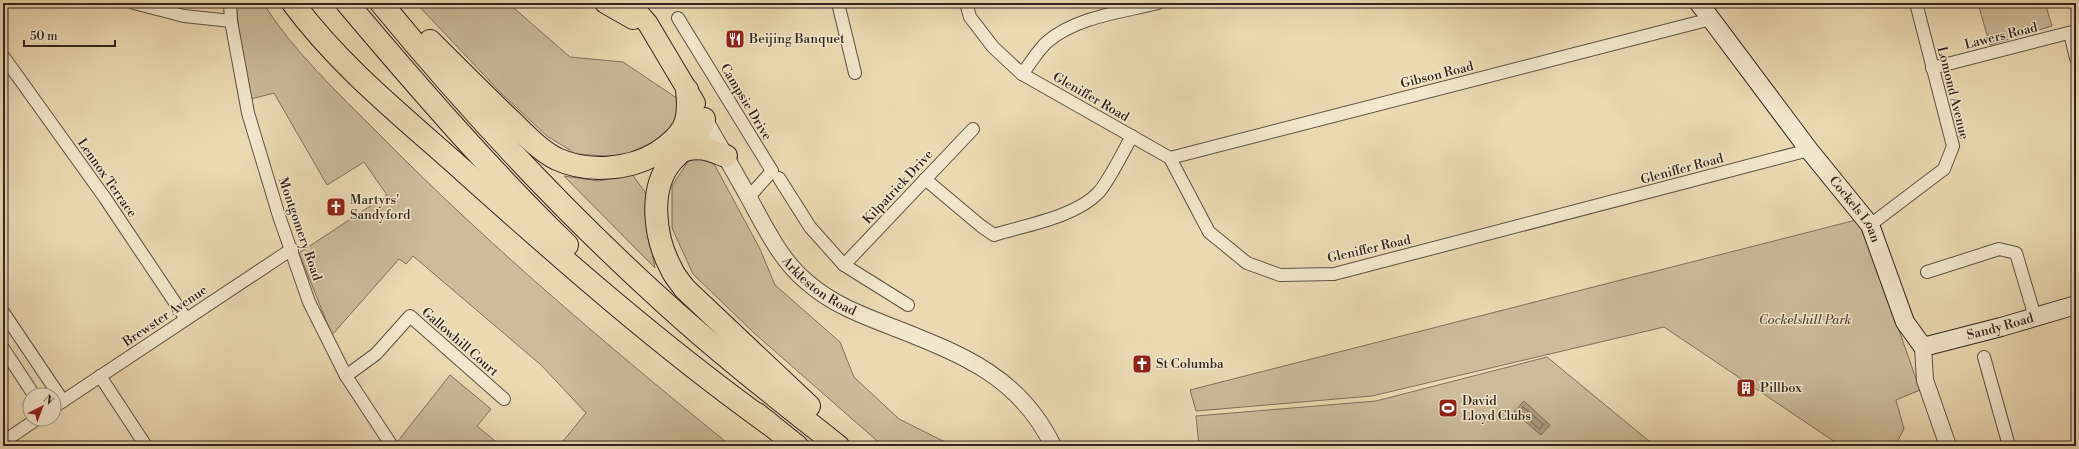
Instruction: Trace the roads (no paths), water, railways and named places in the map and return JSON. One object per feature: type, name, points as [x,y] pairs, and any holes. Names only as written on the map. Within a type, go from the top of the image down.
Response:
[{"type":"highway","points":[[293,3],[344,62],[523,224],[643,328],[705,378],[768,423]]},
{"type":"highway","points":[[347,3],[461,134],[505,182],[563,240],[672,344],[797,446]]},
{"type":"highway","points":[[381,3],[456,91],[502,142],[616,258],[728,357],[838,446]]},
{"type":"highway","points":[[393,3],[470,81],[540,147],[557,159],[582,166],[604,168],[628,165],[653,155],[671,144],[681,134],[687,122],[689,109],[687,90]]},
{"type":"highway","points":[[704,119],[699,132],[685,150],[666,170],[659,189],[657,201],[658,236],[671,269],[685,289],[765,366],[852,446]]},
{"type":"highway","points":[[685,150],[692,148],[707,149],[726,156]]},
{"type":"main road","points":[[605,3],[632,11]]},
{"type":"main road","name":"Arkleston Road","points":[[616,3],[632,11],[648,24],[704,119]]},
{"type":"main road","name":"Cockels Loan","points":[[1699,3],[1809,150],[1870,225],[1905,322],[1923,347]]},
{"type":"main road","name":"Sandy Road","points":[[1923,347],[2076,305]]},
{"type":"street","points":[[134,3],[184,16],[232,21]]},
{"type":"street","name":"Montgomery Road","points":[[230,3],[248,113],[279,216],[292,249],[309,302],[346,376],[392,446]]},
{"type":"street","points":[[838,3],[855,73]]},
{"type":"street","name":"Gleniffer Road","points":[[966,3],[970,17],[993,47],[1022,74],[1170,158],[1209,232],[1247,263],[1280,275],[1334,274],[1809,150]]},
{"type":"street","points":[[1022,74],[1047,42],[1068,28],[1158,3]]},
{"type":"street","name":"Lomond Avenue","points":[[1870,225],[1944,170],[1953,146],[1916,3]]},
{"type":"street","name":"Campsie Drive","points":[[678,18],[772,171],[749,197]]},
{"type":"street","name":"Gibson Road","points":[[1170,158],[1711,19]]},
{"type":"street","points":[[2073,32],[2076,58]]},
{"type":"street","name":"Lawers Road","points":[[1932,68],[2073,32]]},
{"type":"street","name":"Lennox Terrace","points":[[3,56],[105,198],[186,319]]},
{"type":"street","name":"Arkleston Road","points":[[704,119],[790,265],[806,282],[830,300],[860,315],[942,346],[998,377],[1031,408],[1053,446]]},
{"type":"street","name":"Kilpatrick Drive","points":[[844,266],[973,129]]},
{"type":"street","points":[[925,179],[981,226],[994,235],[1065,213],[1083,205],[1099,191],[1132,136]]},
{"type":"street","points":[[779,178],[810,227],[844,266],[908,305]]},
{"type":"street","name":"Brewster Avenue","points":[[62,402],[292,249]]},
{"type":"street","points":[[1927,272],[1999,249],[2016,253],[2035,317]]},
{"type":"street","points":[[3,312],[49,387]]},
{"type":"street","name":"Gallowhill Court","points":[[346,376],[376,354],[410,316],[504,399]]},
{"type":"street","points":[[1923,347],[1925,380],[1948,446]]},
{"type":"street","points":[[3,348],[29,387]]},
{"type":"street","points":[[1984,357],[2009,446]]},
{"type":"street","points":[[100,376],[146,446]]},
{"type":"street","points":[[3,442],[25,427]]},
{"type":"water","points":[[1524,401],[1550,425],[1541,435],[1514,412]]},
{"type":"place","name":"Beijing Banquet","points":[[735,39]]},
{"type":"place","name":"Martyrs' Sandyford","points":[[336,207]]},
{"type":"place","name":"St Columba","points":[[1142,364]]},
{"type":"place","name":"Pillbox","points":[[1746,388]]},
{"type":"place","name":"David Lloyd Clubs","points":[[1448,408]]},
{"type":"park label","name":"Cockelshill Park","points":[[1805,320]]}]
